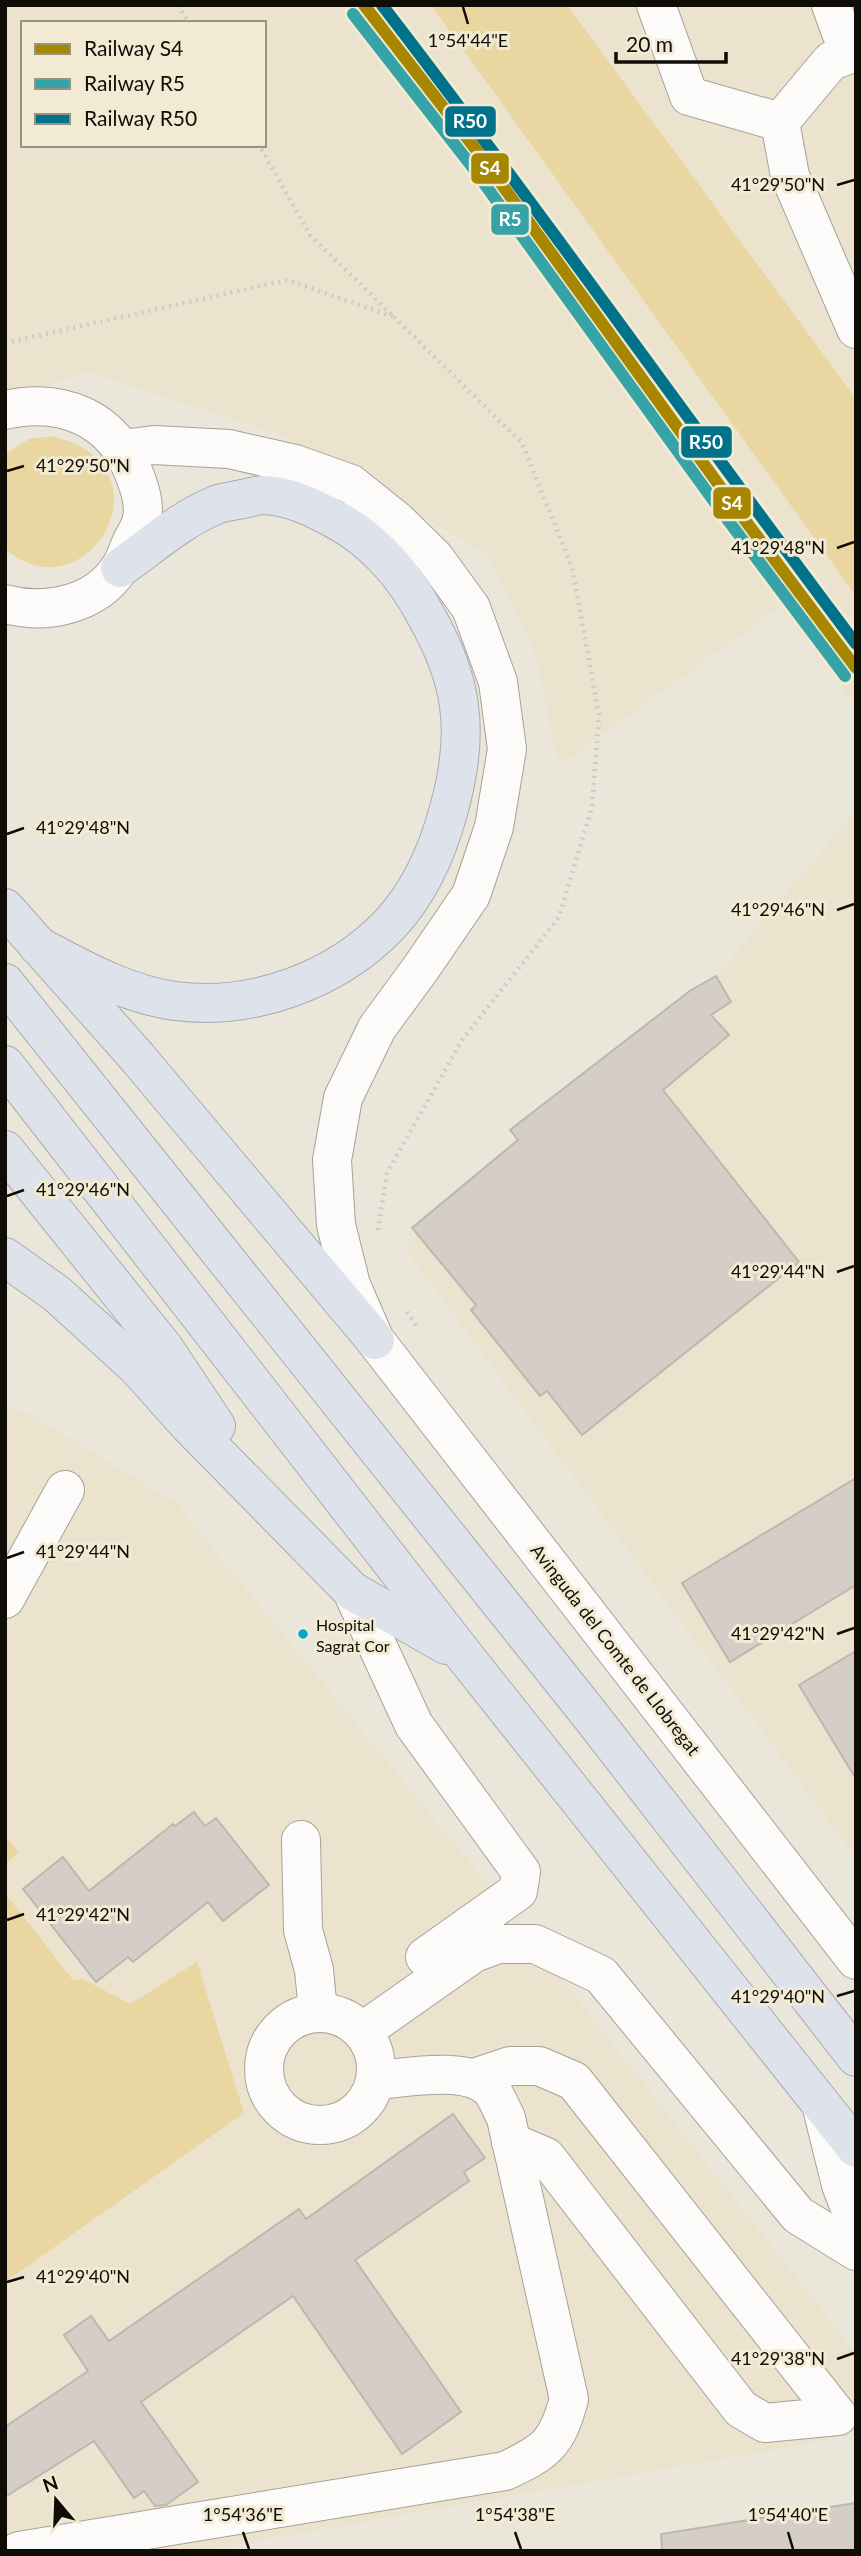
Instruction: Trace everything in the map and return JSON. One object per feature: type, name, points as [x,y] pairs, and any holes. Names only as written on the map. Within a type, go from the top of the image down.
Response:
[{"type":"highway","points":[[38,946],[108,983],[175,1000],[227,1002],[262,996],[298,985],[338,966],[390,924],[420,884],[442,834],[457,778],[459,706],[451,671],[439,638],[417,599],[387,558],[352,528],[308,505],[264,495],[217,504],[181,524],[120,568]]},
{"type":"highway","points":[[5,908],[137,1057],[375,1340]]},
{"type":"highway","points":[[5,983],[590,1715],[856,2057]]},
{"type":"highway","points":[[5,1065],[463,1654],[856,2148]]},
{"type":"highway","points":[[5,1150],[164,1348],[266,1504]]},
{"type":"highway","points":[[5,1257],[57,1294],[137,1367],[352,1591],[463,1654]]},
{"type":"street","points":[[656,5],[689,96],[779,122]]},
{"type":"street","points":[[779,122],[831,61],[853,53],[831,5]]},
{"type":"street","points":[[779,122],[790,176],[856,329]]},
{"type":"street","points":[[5,410],[37,405],[71,410],[92,420],[110,434],[122,449],[141,492],[142,518],[120,568],[100,588],[77,602],[50,609],[5,604]]},
{"type":"street","name":"Avinguda del Comte de Llobregat","points":[[122,449],[154,445],[229,449],[295,464],[351,484],[396,520],[434,557],[471,608],[498,682],[507,749],[494,827],[471,895],[377,1028],[343,1098],[332,1160],[336,1225],[351,1284],[375,1340],[856,1960]]},
{"type":"street","points":[[5,1599],[65,1490]]},
{"type":"street","points":[[341,2020],[518,1891],[521,1872],[414,1725],[352,1591]]},
{"type":"street","points":[[301,1840],[303,1930],[314,1970],[341,2020],[376,2053],[376,2080],[366,2103],[346,2119],[322,2125],[297,2121],[276,2106],[265,2083],[264,2058],[274,2035],[293,2018],[341,2020],[498,1944],[535,1944],[601,1975],[798,2215],[856,2251]]},
{"type":"street","points":[[474,2078],[510,2066],[539,2066],[574,2081],[838,2416],[765,2423],[741,2409],[545,2157],[511,2142]]},
{"type":"street","points":[[19,2551],[505,2471],[538,2456],[561,2428],[569,2399],[506,2118],[490,2089],[474,2078],[453,2074],[376,2080]]},
{"type":"street","points":[[821,2104],[841,2185],[856,2224]]},
{"type":"path","points":[[178,5],[188,21]]},
{"type":"path","points":[[5,343],[287,280],[394,317],[310,235],[260,147]]},
{"type":"shaded area","points":[[5,5],[431,5],[856,596],[856,707],[780,607],[559,765],[535,654],[485,553],[282,435],[87,372],[5,400]]},
{"type":"shaded area","points":[[431,5],[567,5],[856,399],[856,596]]},
{"type":"shaded area","points":[[566,5],[856,5],[856,403]]},
{"type":"shaded area","points":[[52,436],[89,452],[109,476],[114,503],[106,530],[89,552],[64,565],[35,565],[5,549],[5,454],[29,439]]},
{"type":"shaded area","points":[[856,810],[856,1858],[405,1249],[719,973]]},
{"type":"shaded area","points":[[5,1408],[28,1413],[176,1503],[475,1869],[856,2353],[856,2435],[201,2551],[5,2551]]},
{"type":"shaded area","points":[[5,1835],[19,1853],[5,1864]]},
{"type":"shaded area","points":[[5,1893],[73,1980],[83,1979],[130,2004],[197,1962],[244,2113],[5,2282]]},
{"type":"building","points":[[716,976],[731,1002],[711,1015],[729,1035],[663,1090],[799,1262],[582,1435],[547,1391],[540,1396],[471,1310],[476,1305],[412,1228],[518,1140],[510,1130],[691,990]]},
{"type":"building","points":[[856,1478],[856,1585],[730,1662],[682,1583]]},
{"type":"building","points":[[856,1651],[856,1779],[799,1685]]},
{"type":"building","points":[[194,1812],[205,1826],[216,1818],[269,1885],[223,1921],[208,1902],[133,1962],[128,1957],[96,1982],[23,1889],[63,1857],[89,1891],[173,1824],[175,1826]]},
{"type":"building","points":[[453,2114],[485,2158],[464,2172],[469,2181],[355,2260],[461,2412],[402,2454],[293,2296],[141,2402],[198,2482],[166,2505],[155,2506],[144,2491],[134,2498],[94,2441],[5,2497],[5,2427],[88,2371],[64,2335],[91,2316],[109,2341],[299,2209],[306,2219]]},
{"type":"building","points":[[856,2503],[856,2551],[662,2551],[661,2534]]},
{"type":"rail line","name":"S4","points":[[364,5],[481,156],[732,503],[856,668]]},
{"type":"rail line","name":"R50","points":[[382,5],[856,644]]},
{"type":"rail line","name":"R5","points":[[353,14],[470,164],[721,511],[845,676]]},
{"type":"place","name":"Hospital Sagrat Cor","points":[[303,1634]]}]
